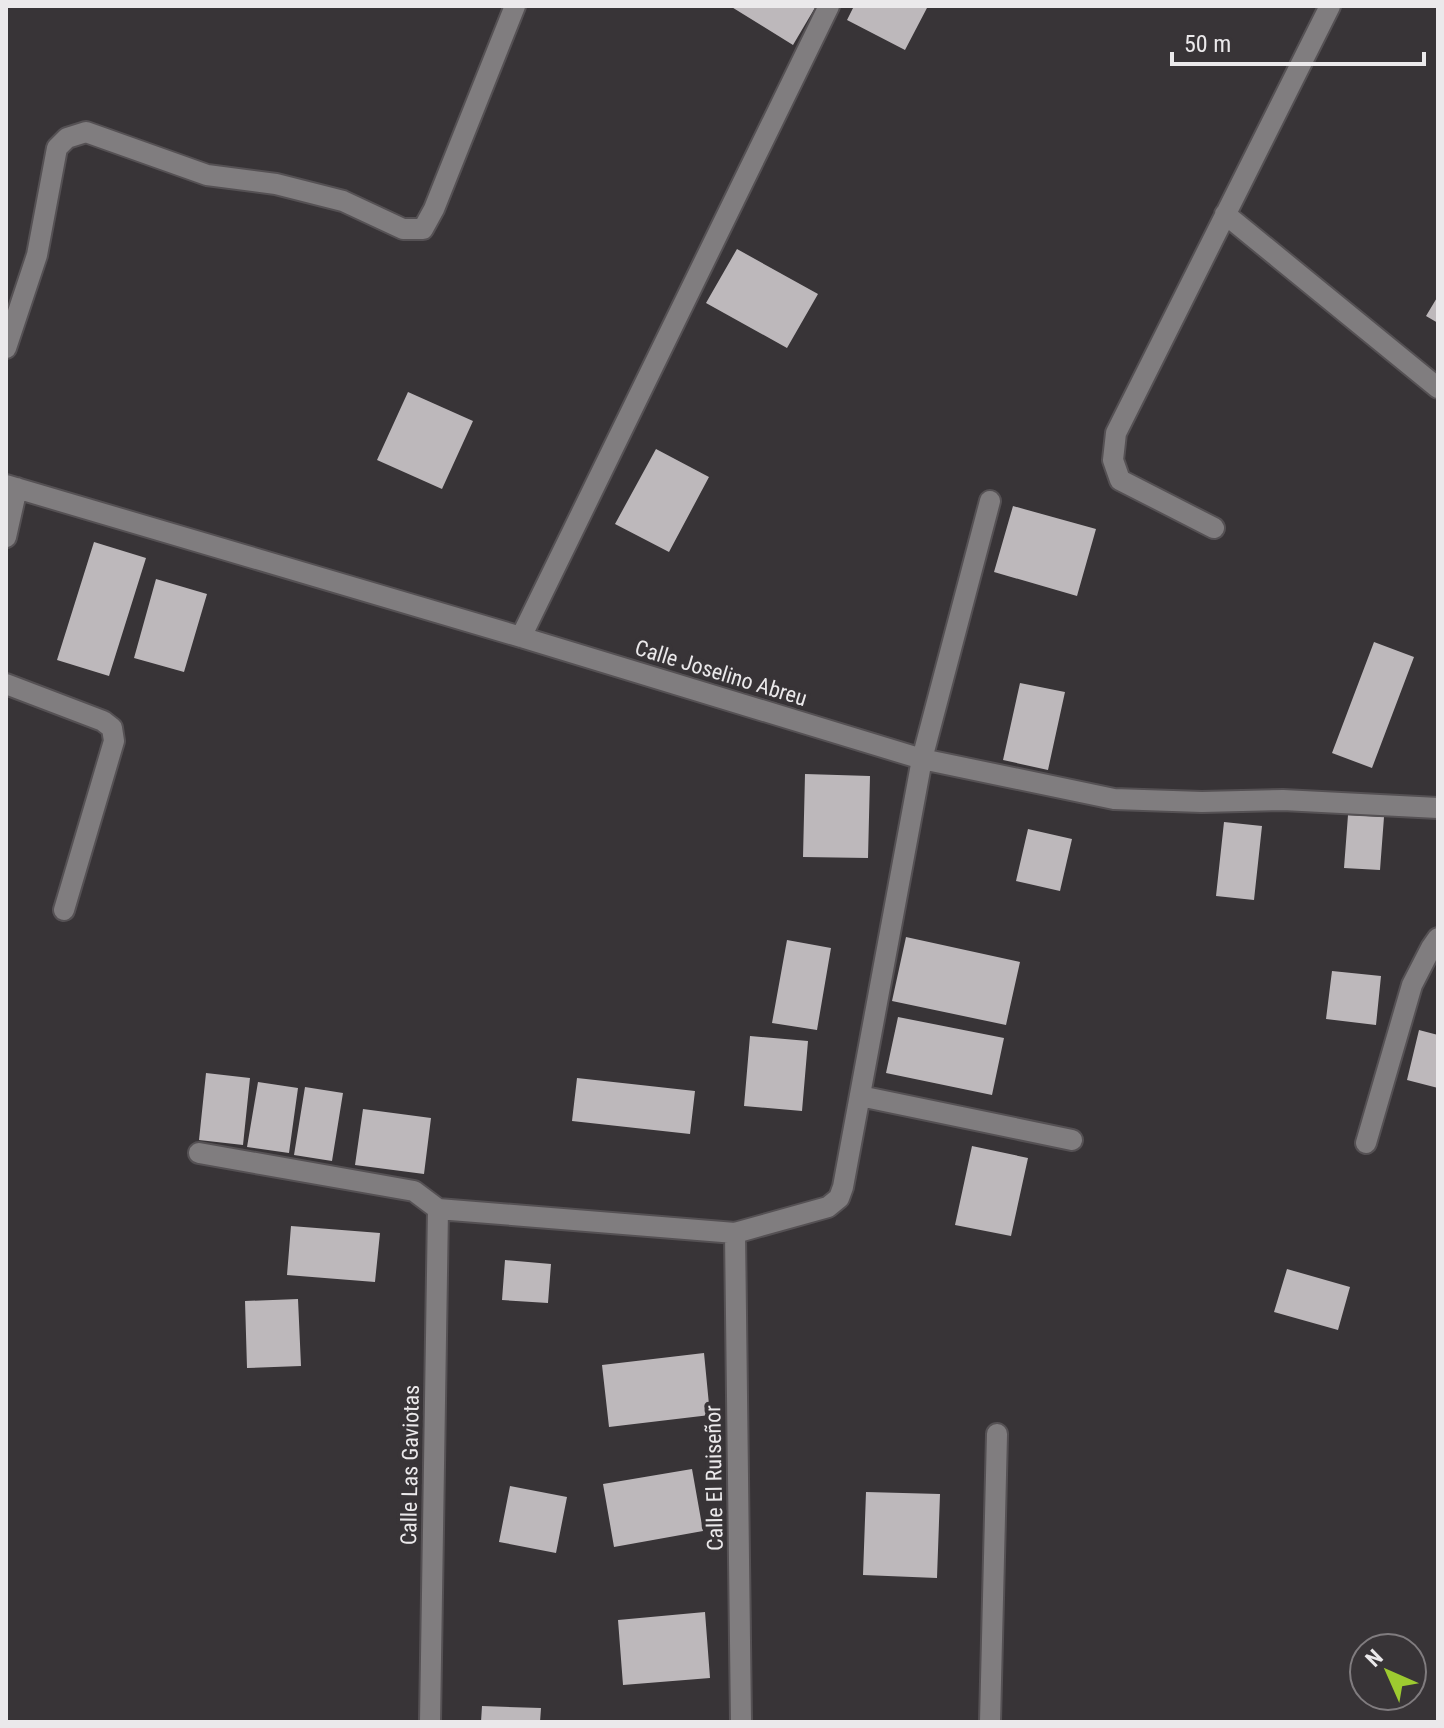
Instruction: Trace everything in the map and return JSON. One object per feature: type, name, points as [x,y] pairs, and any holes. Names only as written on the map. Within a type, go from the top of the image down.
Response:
[{"type":"street","points":[[6,348],[37,255],[57,148],[67,138],[86,132],[207,175],[276,184],[343,201],[403,229],[423,229],[434,209],[515,6]]},
{"type":"street","points":[[521,637],[829,6]]},
{"type":"street","points":[[1214,528],[1120,480],[1113,460],[1116,433],[1330,6]]},
{"type":"street","points":[[1225,214],[1438,388]]},
{"type":"street","points":[[6,537],[12,486]]},
{"type":"street","name":"Calle Joselino Abreu","points":[[12,486],[922,759],[1114,799],[1202,802],[1283,800],[1438,808]]},
{"type":"street","points":[[199,1153],[414,1191],[438,1209],[735,1233],[828,1207],[839,1198],[922,759],[990,501]]},
{"type":"street","points":[[6,684],[103,721],[112,728],[114,741],[64,910]]},
{"type":"street","points":[[1366,1143],[1412,985],[1438,938]]},
{"type":"street","points":[[860,1096],[1072,1140]]},
{"type":"street","name":"Calle Las Gaviotas","points":[[430,1722],[438,1209]]},
{"type":"street","name":"Calle El Ruiseñor","points":[[735,1233],[741,1722]]},
{"type":"street","points":[[990,1722],[997,1434]]},
{"type":"building","points":[[730,6],[816,6],[793,45]]},
{"type":"building","points":[[854,6],[928,6],[905,50],[847,20]]},
{"type":"building","points":[[737,249],[818,294],[787,348],[706,303]]},
{"type":"building","points":[[1438,296],[1438,323],[1426,316]]},
{"type":"building","points":[[408,392],[473,421],[442,489],[377,460]]},
{"type":"building","points":[[656,449],[709,477],[669,552],[615,524]]},
{"type":"building","points":[[1013,506],[1096,529],[1077,596],[994,572]]},
{"type":"building","points":[[94,542],[146,558],[109,676],[57,660]]},
{"type":"building","points":[[156,579],[207,594],[184,672],[134,658]]},
{"type":"building","points":[[1374,642],[1414,657],[1372,768],[1332,753]]},
{"type":"building","points":[[1020,683],[1065,692],[1048,770],[1003,760]]},
{"type":"building","points":[[805,774],[870,776],[868,858],[803,857]]},
{"type":"building","points":[[1348,815],[1384,817],[1380,870],[1344,868]]},
{"type":"building","points":[[1224,822],[1262,826],[1254,900],[1216,896]]},
{"type":"building","points":[[1028,829],[1072,839],[1060,891],[1016,881]]},
{"type":"building","points":[[906,937],[1020,962],[1006,1025],[892,1001]]},
{"type":"building","points":[[787,940],[831,948],[817,1030],[772,1023]]},
{"type":"building","points":[[1332,971],[1381,976],[1376,1025],[1326,1019]]},
{"type":"building","points":[[898,1017],[1004,1038],[992,1095],[886,1073]]},
{"type":"building","points":[[1419,1030],[1438,1035],[1438,1088],[1407,1080]]},
{"type":"building","points":[[750,1036],[808,1041],[802,1111],[744,1106]]},
{"type":"building","points":[[206,1073],[250,1078],[243,1145],[199,1140]]},
{"type":"building","points":[[577,1078],[695,1091],[690,1134],[572,1121]]},
{"type":"building","points":[[258,1082],[298,1088],[289,1153],[247,1147]]},
{"type":"building","points":[[305,1087],[343,1093],[332,1161],[294,1155]]},
{"type":"building","points":[[363,1109],[431,1118],[424,1174],[355,1165]]},
{"type":"building","points":[[972,1146],[1028,1158],[1011,1236],[955,1225]]},
{"type":"building","points":[[291,1226],[380,1233],[375,1282],[287,1275]]},
{"type":"building","points":[[505,1260],[551,1264],[548,1303],[502,1300]]},
{"type":"building","points":[[1287,1269],[1350,1287],[1338,1330],[1274,1312]]},
{"type":"building","points":[[298,1299],[301,1366],[247,1368],[245,1301]]},
{"type":"building","points":[[704,1353],[710,1415],[609,1427],[602,1365]]},
{"type":"building","points":[[692,1469],[703,1531],[614,1547],[603,1484]]},
{"type":"building","points":[[510,1486],[567,1497],[556,1553],[499,1542]]},
{"type":"building","points":[[866,1492],[940,1494],[937,1578],[863,1575]]},
{"type":"building","points":[[705,1612],[710,1678],[623,1685],[618,1620]]},
{"type":"building","points":[[482,1706],[541,1708],[540,1722],[481,1722]]}]
